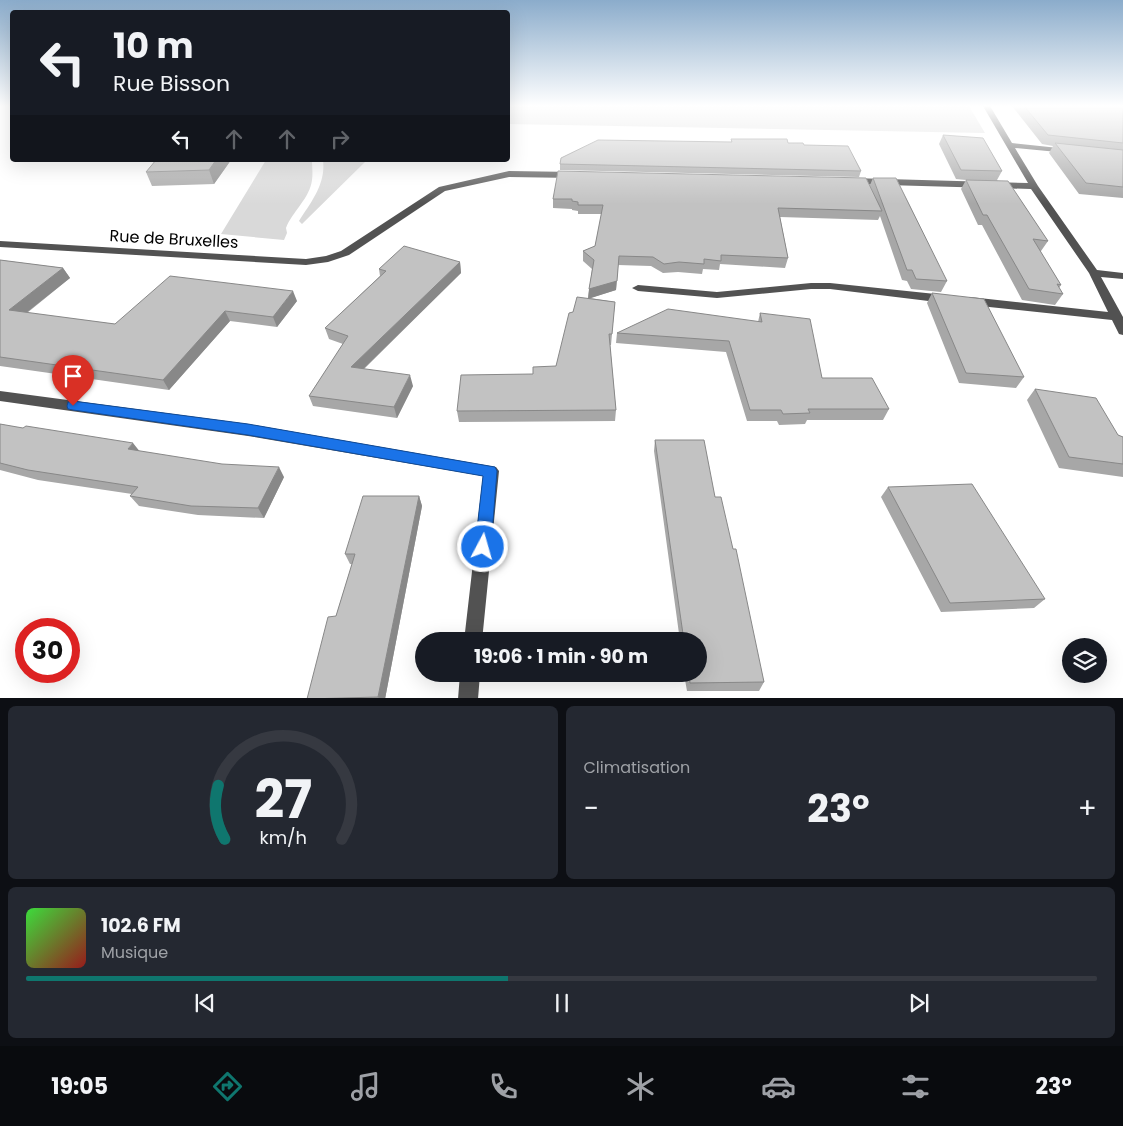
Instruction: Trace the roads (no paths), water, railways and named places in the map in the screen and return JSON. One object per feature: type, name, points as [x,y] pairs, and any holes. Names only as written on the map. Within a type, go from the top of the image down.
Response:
[{"type":"street","points":[[1006,139],[1034,186],[1094,273],[1123,331]]},
{"type":"street","points":[[1010,146],[1078,153]]},
{"type":"street","name":"Rue de Bruxelles","points":[[0,244],[306,262],[328,259],[345,253],[442,189],[509,174],[588,176]]},
{"type":"street","points":[[846,181],[1034,186]]},
{"type":"street","points":[[1094,273],[1123,276]]},
{"type":"street","points":[[638,288],[717,295],[811,286],[830,286],[1117,317]]},
{"type":"street","points":[[0,396],[248,430],[490,471],[475,632]]},
{"type":"street","points":[[468,698],[469,682]]}]
